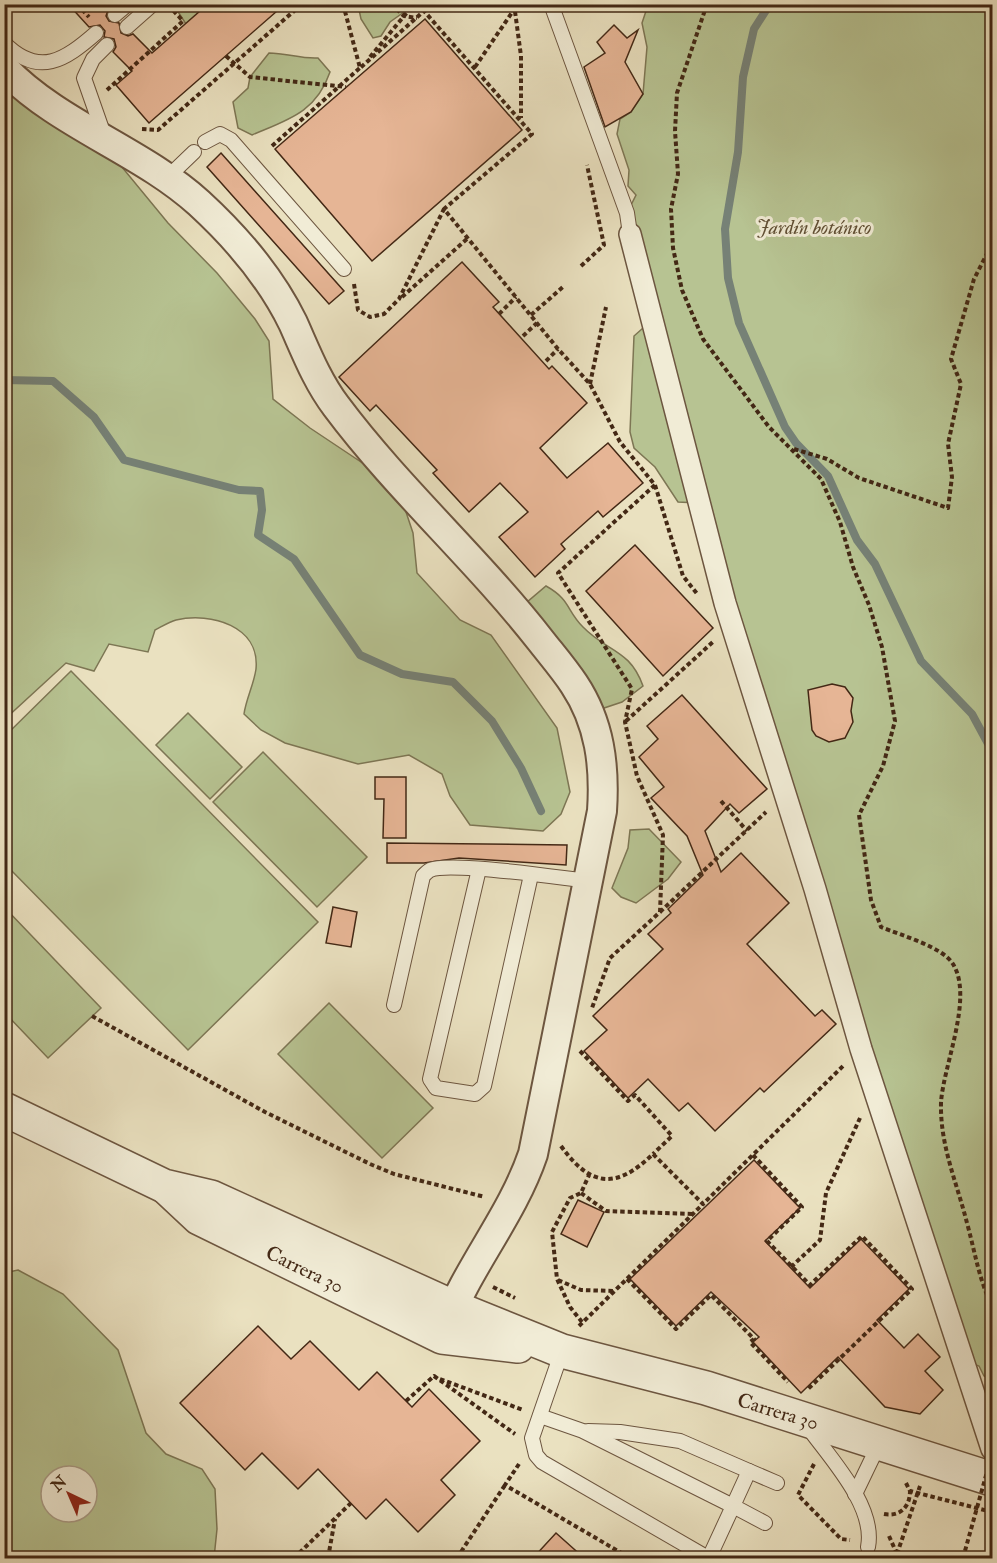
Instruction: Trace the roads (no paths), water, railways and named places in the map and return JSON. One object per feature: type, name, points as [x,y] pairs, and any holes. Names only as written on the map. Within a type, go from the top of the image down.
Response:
[{"type":"street","points":[[4,68],[22,84],[105,140],[168,177],[200,204],[246,251],[292,321],[317,378],[335,406],[370,449],[521,616],[574,684],[591,715],[601,748],[604,778],[602,811],[533,1154],[510,1205],[470,1275],[447,1322]]},
{"type":"street","points":[[630,234],[706,535],[861,1049],[993,1451]]},
{"type":"street","name":"Carrera 30","points":[[4,1109],[164,1186],[211,1197],[447,1322],[566,1338],[706,1389],[798,1401],[880,1442],[993,1479]]},
{"type":"lane","points":[[115,15],[128,4]]},
{"type":"lane","points":[[127,27],[153,4]]},
{"type":"lane","points":[[551,4],[627,213],[630,234]]},
{"type":"lane","points":[[4,43],[21,57],[50,63],[63,59],[96,33]]},
{"type":"lane","points":[[105,140],[84,78],[93,59],[107,45]]},
{"type":"lane","points":[[206,142],[220,134],[231,140],[344,269]]},
{"type":"lane","points":[[168,177],[194,152]]},
{"type":"lane","points":[[479,868],[430,1079],[436,1088],[475,1094],[484,1086],[531,875]]},
{"type":"lane","points":[[394,1005],[423,876],[431,869],[479,868],[589,881]]},
{"type":"lane","points":[[566,1338],[532,1438],[532,1446],[542,1462],[708,1558],[749,1471]]},
{"type":"lane","points":[[798,1401],[825,1450],[867,1516],[868,1544]]},
{"type":"lane","points":[[540,1416],[583,1431],[765,1523]]},
{"type":"lane","points":[[583,1431],[620,1431],[671,1439],[777,1483]]},
{"type":"lane","points":[[855,1494],[880,1442]]},
{"type":"waterway","points":[[770,4],[754,29],[743,77],[738,152],[725,229],[728,278],[739,323],[785,427],[796,443],[828,476],[857,540],[875,564],[921,661],[972,714],[992,751]]},
{"type":"waterway","points":[[4,380],[53,381],[94,417],[124,460],[239,490],[260,491],[262,510],[258,535],[294,559],[360,655],[402,674],[453,682],[492,721],[521,768],[541,811]]},
{"type":"park label","name":"Jardín botánico","points":[[814,227]]}]
